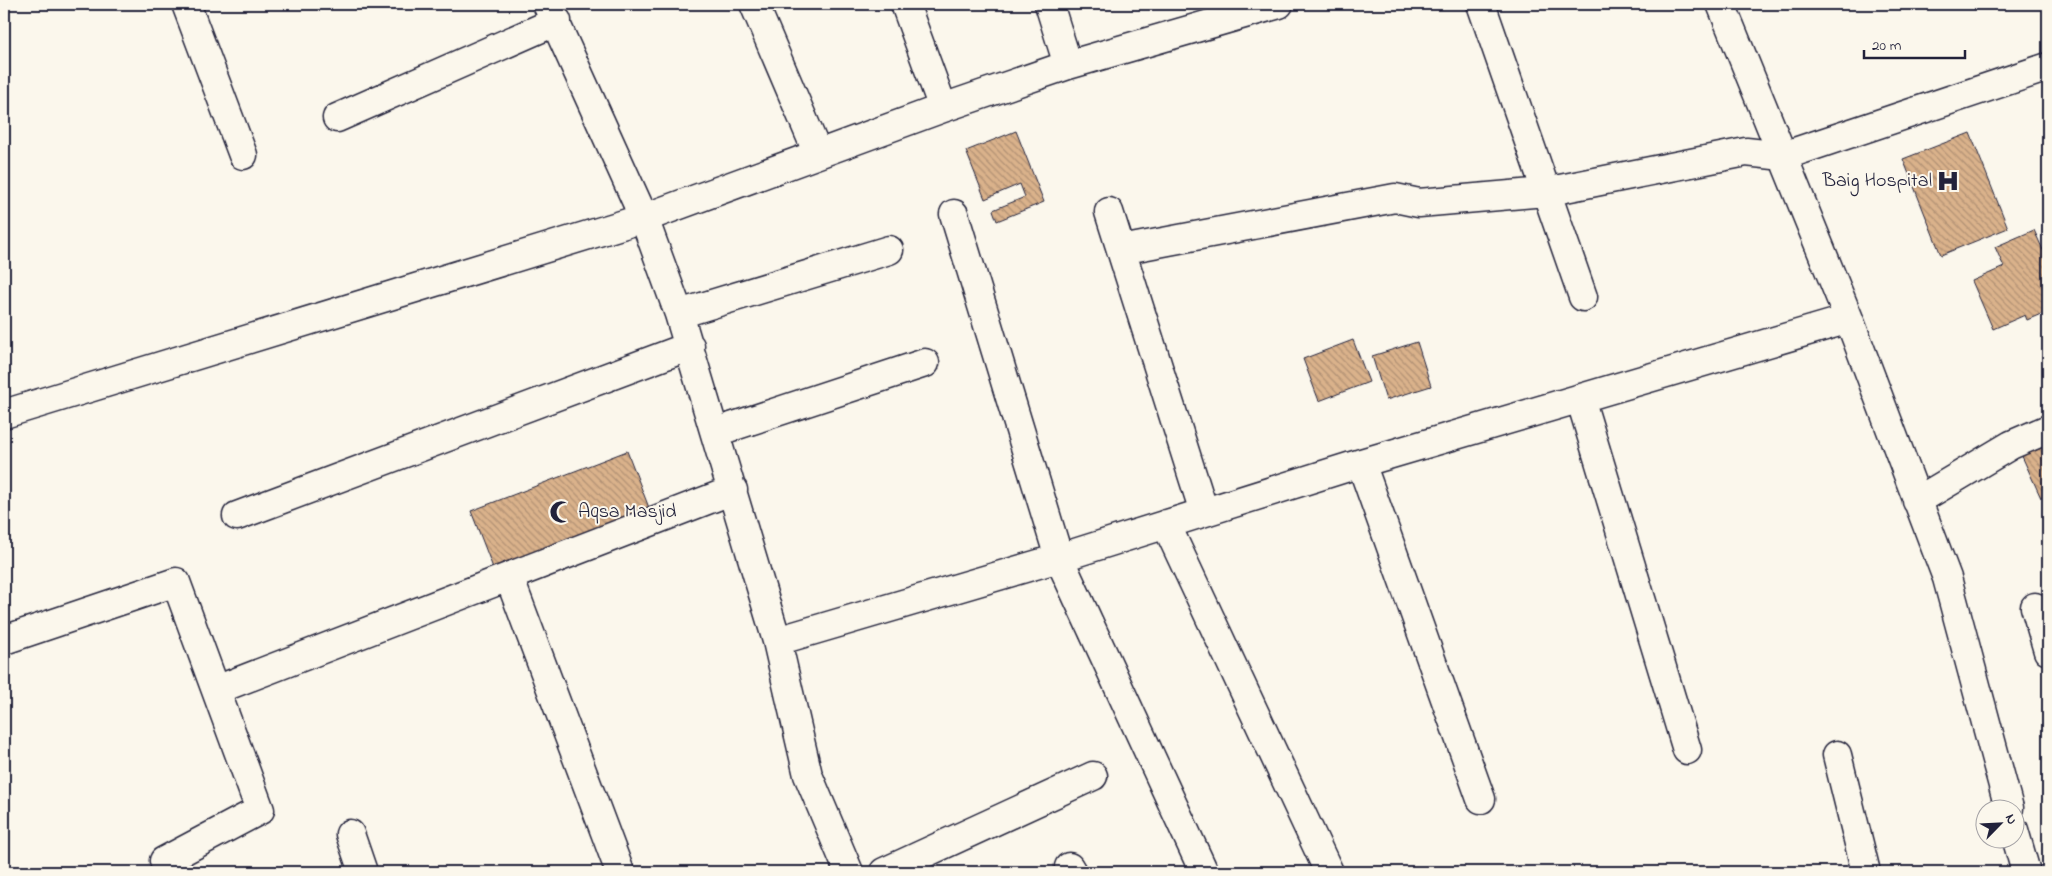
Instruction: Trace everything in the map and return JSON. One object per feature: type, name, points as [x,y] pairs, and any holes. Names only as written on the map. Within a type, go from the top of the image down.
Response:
[{"type":"street","points":[[186,4],[243,155]]},
{"type":"street","points":[[754,4],[818,154]]},
{"type":"street","points":[[905,4],[943,108]]},
{"type":"street","points":[[1048,4],[1068,65]]},
{"type":"street","points":[[4,414],[644,218],[943,108],[1068,65],[1279,4]]},
{"type":"street","points":[[1481,4],[1583,297]]},
{"type":"street","points":[[1721,4],[1849,319],[1947,578],[2006,798]]},
{"type":"street","points":[[337,118],[552,13],[644,218],[679,314],[716,432],[777,641],[808,775],[849,872]]},
{"type":"street","points":[[1121,250],[1395,198],[1419,203],[1545,192],[1746,152],[1783,156],[2048,67]]},
{"type":"street","points":[[1109,212],[1204,512]]},
{"type":"street","points":[[954,214],[1059,558],[1204,872]]},
{"type":"street","points":[[679,314],[889,250]]},
{"type":"street","points":[[777,641],[1059,558],[1361,463],[1849,319]]},
{"type":"street","points":[[237,516],[690,346]]},
{"type":"street","points":[[716,432],[925,363]]},
{"type":"street","points":[[1580,398],[1687,750]]},
{"type":"street","points":[[1917,501],[2010,446],[2048,429]]},
{"type":"street","points":[[1361,463],[1481,799]]},
{"type":"street","points":[[216,690],[733,490]]},
{"type":"street","points":[[1166,524],[1329,872]]},
{"type":"street","points":[[509,577],[620,872]]},
{"type":"street","points":[[4,640],[176,582],[260,810],[164,861],[169,872]]},
{"type":"street","points":[[2035,607],[2048,651]]},
{"type":"street","points":[[1837,755],[1866,872]]},
{"type":"street","points":[[884,872],[1093,776]]},
{"type":"street","points":[[350,834],[363,872]]},
{"type":"street","points":[[2019,848],[2026,872]]},
{"type":"building","points":[[1016,131],[1044,202],[997,221],[993,210],[1025,197],[1020,184],[985,199],[966,151]]},
{"type":"building","points":[[1970,133],[2008,228],[1941,255],[1903,159]]},
{"type":"building","points":[[2034,230],[2043,250],[2048,248],[2048,311],[2027,320],[2025,315],[1993,329],[1972,281],[2004,267],[1995,247]]},
{"type":"building","points":[[1353,340],[1369,382],[1319,401],[1303,359]]},
{"type":"building","points":[[1417,342],[1431,386],[1386,400],[1372,356]]},
{"type":"building","points":[[2048,442],[2048,495],[2041,498],[2021,454]]},
{"type":"building","name":"Aqsa Masjid","points":[[627,451],[651,513],[495,573],[471,511]]},
{"type":"place","name":"Baig Hospital","points":[[1948,181]]},
{"type":"place","name":"Aqsa Masjid","points":[[561,512]]}]
